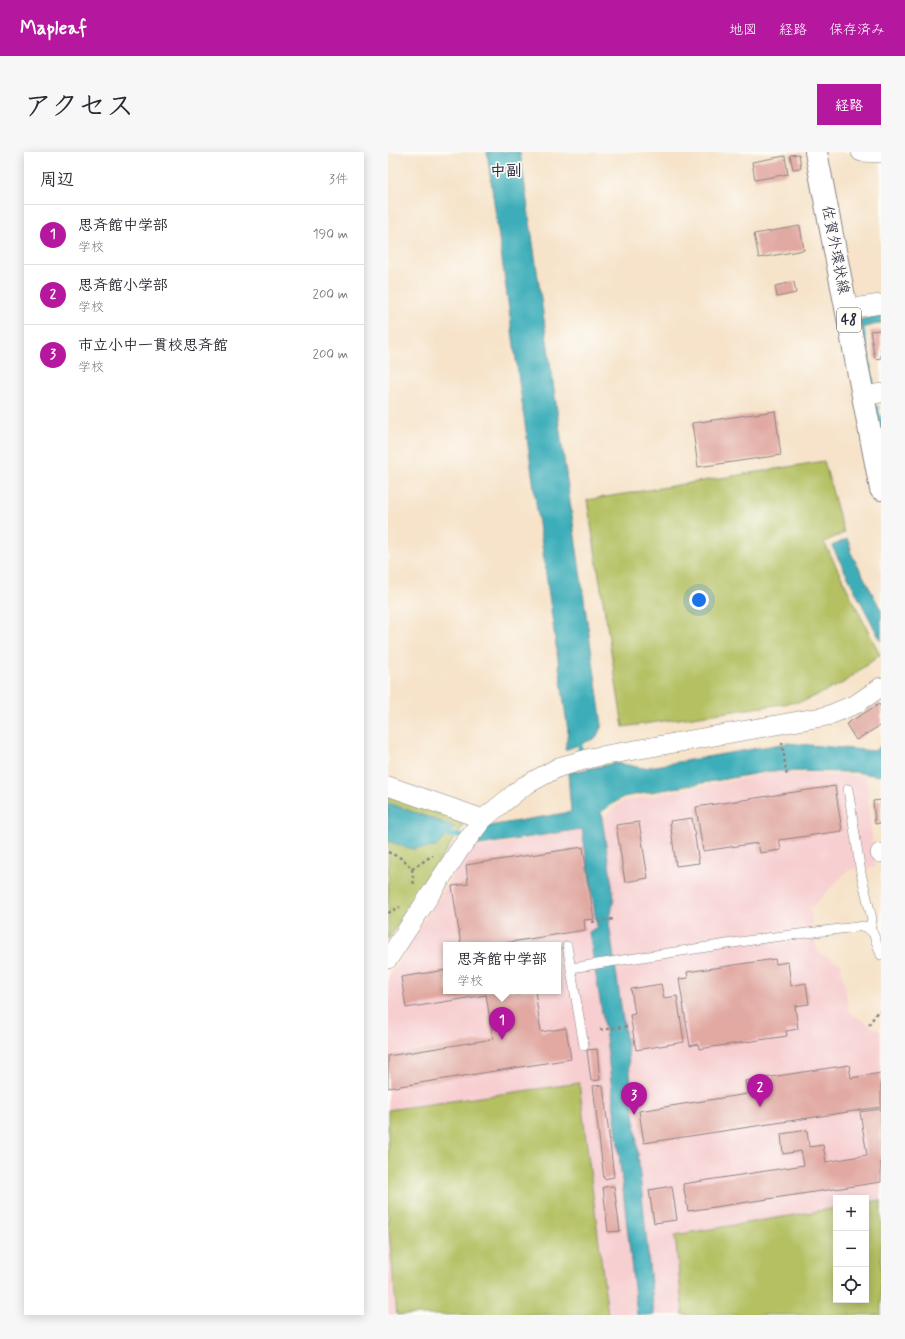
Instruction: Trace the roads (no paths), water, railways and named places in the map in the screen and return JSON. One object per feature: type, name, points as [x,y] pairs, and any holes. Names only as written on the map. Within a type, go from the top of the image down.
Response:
[{"type":"main road","name":"佐賀外環状線","points":[[816,152],[847,308],[872,394],[881,489]]},
{"type":"street","points":[[861,152],[881,153]]},
{"type":"street","points":[[847,308],[881,304]]},
{"type":"street","points":[[388,959],[460,849],[481,822],[524,786],[559,767],[595,757],[827,716],[856,704],[881,687]]},
{"type":"street","points":[[388,786],[481,822]]},
{"type":"lane","points":[[848,789],[861,873],[872,919],[870,930]]},
{"type":"lane","points":[[571,968],[847,927],[865,926],[873,933],[881,955]]},
{"type":"lane","points":[[567,946],[584,1046]]},
{"type":"water","points":[[487,152],[520,152],[602,725],[596,738],[565,750],[568,731]]},
{"type":"water","points":[[881,315],[881,323],[862,328],[860,320]]},
{"type":"water","points":[[847,539],[851,548],[850,551],[881,610],[881,641],[832,546]]},
{"type":"water","points":[[787,743],[874,751],[881,746],[881,776],[854,772],[771,771],[623,797],[601,812],[614,898],[609,924],[628,1053],[654,1315],[637,1315],[606,1037],[589,932],[597,927],[582,829],[473,846],[489,826],[571,812],[568,773],[616,763],[644,768]]},
{"type":"water","points":[[388,803],[455,827],[436,847],[412,849],[388,841]]},
{"type":"waterway","points":[[862,328],[872,383]]},
{"type":"waterway","points":[[876,408],[881,425]]},
{"type":"waterway","points":[[580,745],[580,758]]},
{"type":"waterway","points":[[447,835],[464,836]]},
{"type":"place","name":"思斉館中学部","points":[[502,1040]]},
{"type":"place","name":"思斉館小学部","points":[[760,1107]]},
{"type":"place","name":"市立小中一貫校思斉館","points":[[634,1115]]},
{"type":"district","name":"中副","points":[[506,171]]}]
